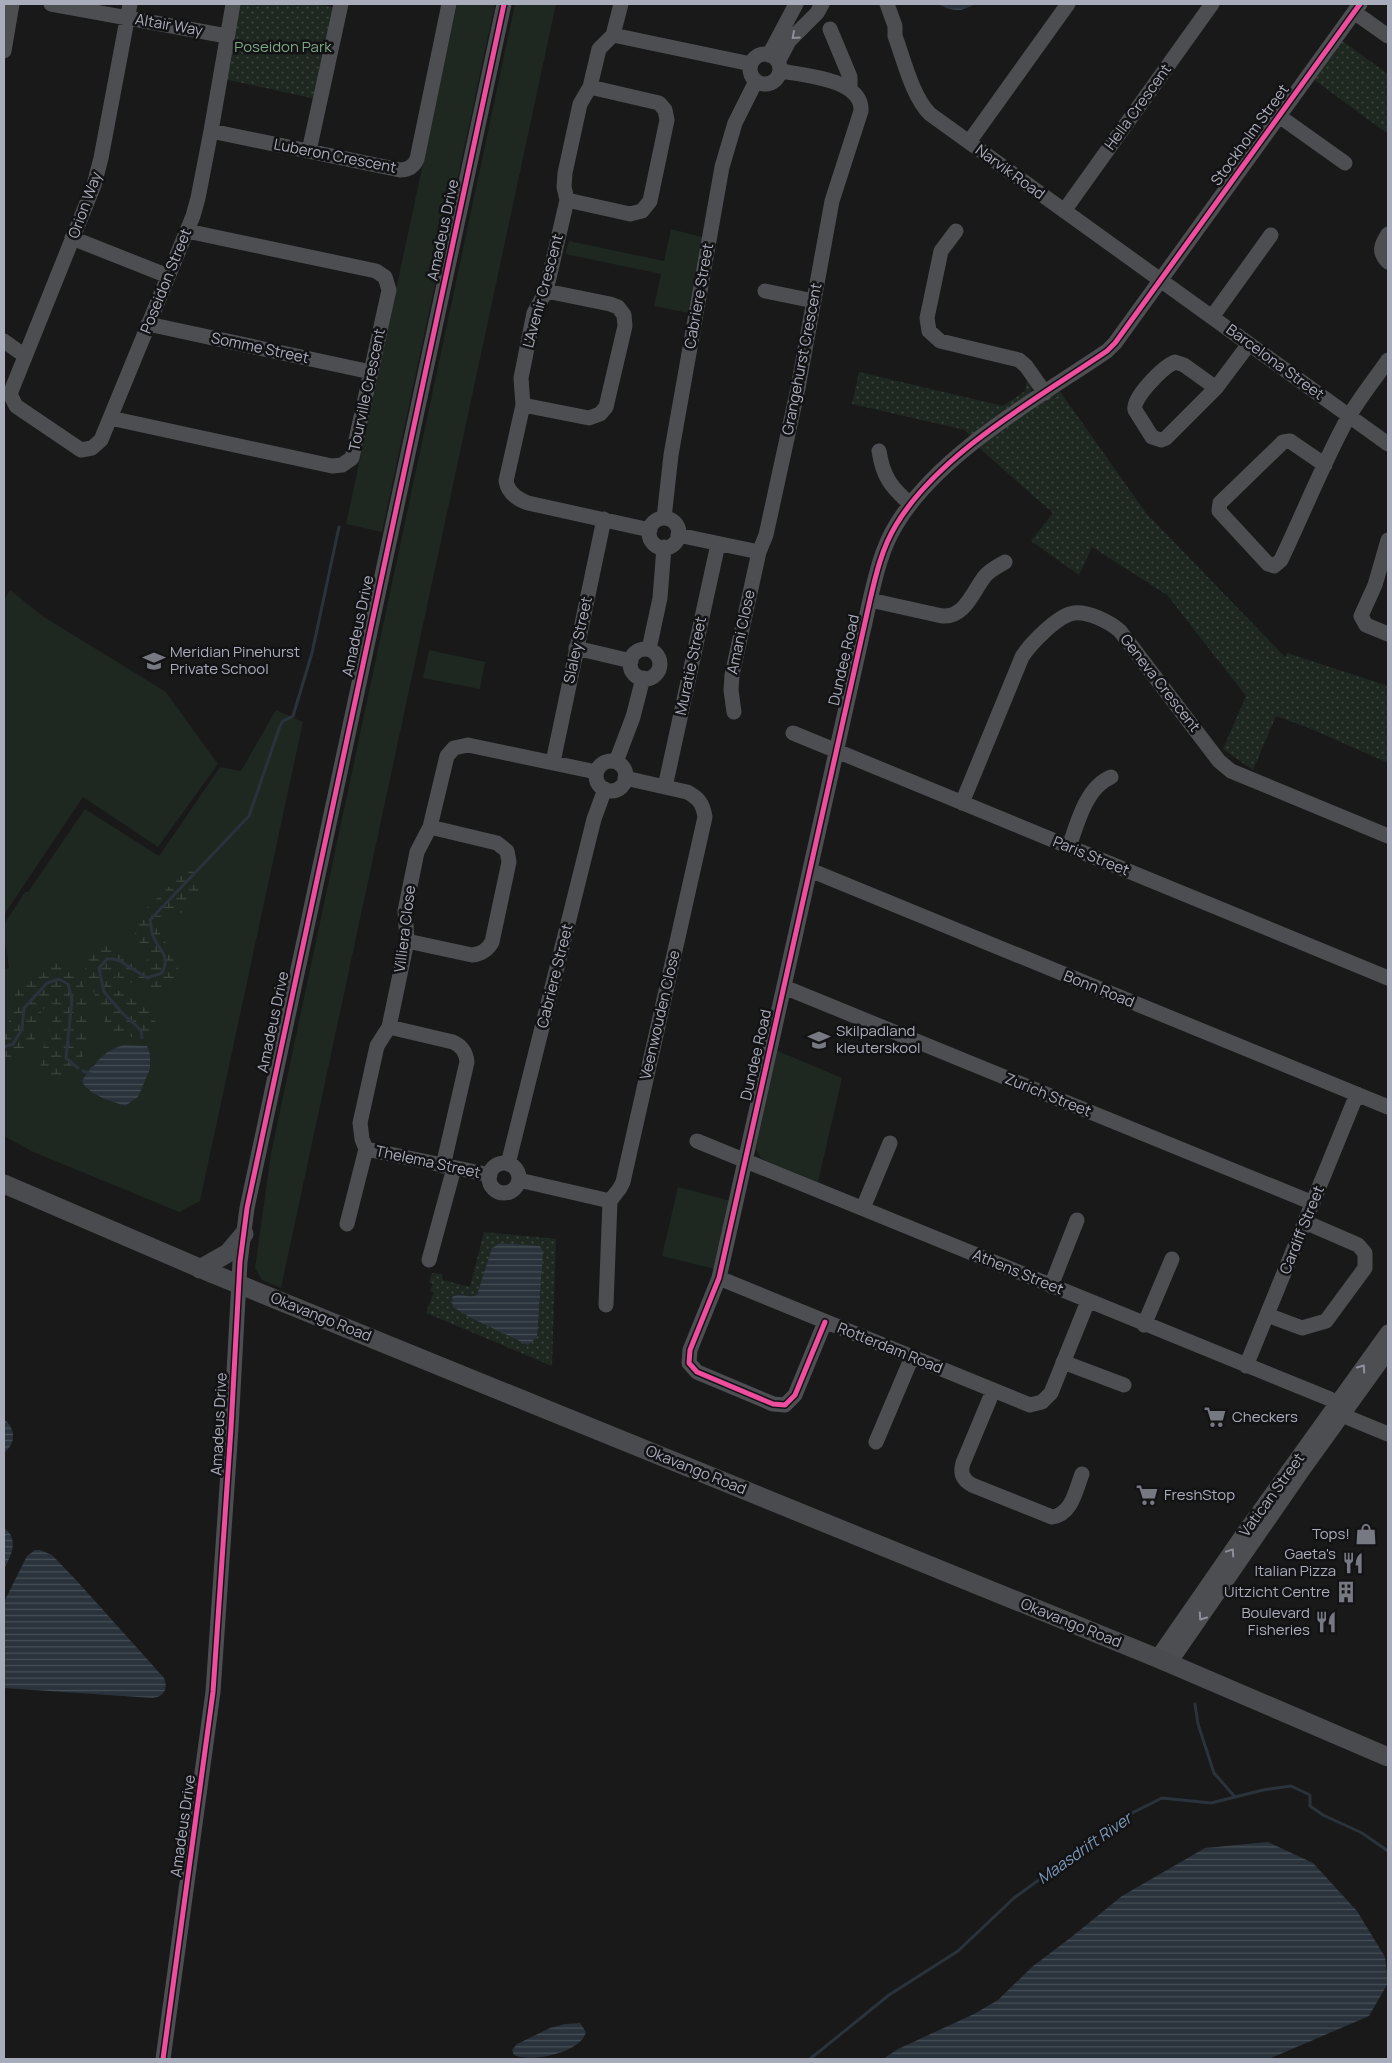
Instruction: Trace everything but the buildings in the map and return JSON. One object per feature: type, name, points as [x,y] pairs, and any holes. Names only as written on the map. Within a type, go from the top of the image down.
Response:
[{"type":"main road","name":"Okavango Road","points":[[4,1184],[200,1268],[1163,1661],[1388,1757]]},
{"type":"main road","points":[[200,1268],[228,1254],[244,1234]]},
{"type":"street","points":[[4,51],[12,4]]},
{"type":"street","name":"Altair Way","points":[[51,4],[128,11],[228,36]]},
{"type":"street","name":"Poseidon Street","points":[[10,397],[16,406],[81,450],[89,450],[99,443],[187,231],[198,198],[233,4]]},
{"type":"street","points":[[309,151],[341,4]]},
{"type":"street","name":"Luberon Crescent","points":[[211,131],[400,170],[407,169],[417,159],[449,4]]},
{"type":"street","name":"Amadeus Drive","points":[[162,2059],[213,1692],[239,1284],[247,1208],[504,4]]},
{"type":"street","points":[[621,4],[613,35],[751,64]]},
{"type":"street","points":[[796,4],[775,62],[778,75],[771,82],[763,83],[756,81],[751,73],[751,64],[757,56],[775,62],[836,83],[850,89]]},
{"type":"street","points":[[775,62],[788,41],[817,13],[822,4]]},
{"type":"street","name":"Narvik Road","points":[[878,4],[888,29],[895,36]]},
{"type":"street","name":"Narvik Road","points":[[887,4],[895,26],[895,36],[923,107],[930,114],[1161,280]]},
{"type":"street","points":[[969,142],[1068,4]]},
{"type":"street","name":"Hella Crescent","points":[[1064,210],[1212,4]]},
{"type":"street","points":[[1357,8],[1388,36]]},
{"type":"street","name":"Stockholm Street","points":[[1161,280],[1357,8]]},
{"type":"street","name":"Orion Way","points":[[10,397],[11,389],[98,172],[128,11]]},
{"type":"street","name":"Grangehurst Crescent","points":[[759,552],[766,535],[798,388],[832,201],[861,111],[859,98],[850,89],[850,78],[830,29]]},
{"type":"street","name":"L'Avenir Crescent","points":[[613,35],[600,49],[590,87],[580,104],[564,173],[567,200],[546,291],[534,313],[521,378],[523,405],[506,481],[509,490],[517,498],[528,503],[650,530]]},
{"type":"street","name":"Cabriere Street","points":[[664,518],[671,455],[722,167],[736,123],[756,81]]},
{"type":"street","points":[[567,200],[630,214],[642,210],[650,201],[663,138],[666,113],[659,103],[590,87]]},
{"type":"street","points":[[1279,116],[1345,163]]},
{"type":"street","name":"Tourville Crescent","points":[[110,418],[338,466],[347,463],[353,455],[388,290],[387,281],[382,274],[376,271],[187,231]]},
{"type":"street","points":[[956,231],[942,251],[927,318],[929,331],[940,341],[1019,360],[1026,366],[1045,393]]},
{"type":"street","points":[[1388,234],[1381,249],[1381,254],[1388,262]]},
{"type":"street","points":[[1212,317],[1271,235]]},
{"type":"street","points":[[72,238],[168,276]]},
{"type":"street","name":"Barcelona Street","points":[[1161,280],[1388,444]]},
{"type":"street","name":"Dundee Road","points":[[745,1159],[870,600],[884,550],[895,526],[928,483],[966,449],[1111,348],[1161,280]]},
{"type":"street","points":[[523,405],[588,418],[602,413],[606,407],[625,326],[624,315],[614,306],[546,291]]},
{"type":"street","points":[[765,291],[814,301]]},
{"type":"street","name":"Somme Street","points":[[148,324],[371,372]]},
{"type":"street","points":[[4,341],[25,356]]},
{"type":"street","points":[[1216,388],[1184,365],[1175,362],[1164,370],[1137,397],[1134,410],[1152,438],[1161,440],[1170,435],[1216,388],[1249,344]]},
{"type":"street","points":[[1325,465],[1290,442],[1283,442],[1220,502],[1219,511],[1268,564],[1277,565],[1349,416],[1388,360]]},
{"type":"street","points":[[880,451],[884,474],[890,484],[910,504]]},
{"type":"street","points":[[664,518],[675,523],[678,535],[675,542],[664,547],[657,546],[652,541],[650,530],[653,523],[664,518]]},
{"type":"street","name":"Slaley Street","points":[[552,762],[604,519]]},
{"type":"street","points":[[678,535],[759,552]]},
{"type":"street","points":[[1388,540],[1375,585],[1361,616],[1366,625],[1388,634]]},
{"type":"street","name":"Muratie Street","points":[[665,787],[718,544]]},
{"type":"street","points":[[649,649],[660,598],[664,547]]},
{"type":"street","name":"Amani Close","points":[[734,712],[731,690],[732,674],[759,552]]},
{"type":"street","points":[[870,600],[942,616],[953,615],[962,609],[986,574],[1005,562]]},
{"type":"street","name":"Geneva Crescent","points":[[962,803],[1022,657],[1032,644],[1062,618],[1070,614],[1080,613],[1109,624],[1120,631],[1222,764],[1231,771],[1388,836]]},
{"type":"street","points":[[576,648],[631,661]]},
{"type":"street","points":[[649,649],[658,657],[660,666],[655,674],[643,678],[633,672],[631,661],[637,651],[649,649]]},
{"type":"street","points":[[616,762],[633,717],[643,678]]},
{"type":"street","name":"Paris Street","points":[[793,733],[1388,978]]},
{"type":"street","name":"Villiera Close","points":[[348,1224],[366,1149],[362,1139],[360,1123],[377,1046],[388,1027],[406,941],[405,911],[417,852],[430,827],[444,764],[450,752],[458,746],[468,745],[596,772]]},
{"type":"street","points":[[611,761],[616,762],[623,768],[625,778],[618,788],[605,789],[597,780],[596,772],[602,764],[611,761]]},
{"type":"street","points":[[1069,847],[1091,795],[1098,785],[1111,777]]},
{"type":"street","name":"Veenwouden Close","points":[[610,1201],[623,1182],[704,817],[703,806],[694,795],[625,778]]},
{"type":"street","name":"Cabriere Street","points":[[508,1164],[594,819],[605,789]]},
{"type":"street","points":[[406,941],[472,955],[485,951],[492,942],[509,862],[507,852],[497,843],[430,827]]},
{"type":"street","name":"Bonn Road","points":[[810,870],[1388,1107]]},
{"type":"street","name":"Zurich Street","points":[[784,986],[1313,1203]]},
{"type":"street","points":[[388,1027],[453,1042],[459,1045],[466,1055],[467,1062],[430,1260]]},
{"type":"street","name":"Cardiff Street","points":[[1246,1366],[1357,1094]]},
{"type":"street","name":"Athens Street","points":[[697,1141],[745,1159],[1144,1325],[1330,1399],[1349,1418],[1388,1434]]},
{"type":"street","points":[[863,1208],[890,1143]]},
{"type":"street","name":"Thelema Street","points":[[366,1149],[490,1175]]},
{"type":"street","points":[[745,1159],[718,1278],[690,1350],[688,1359],[690,1366],[697,1372],[773,1404],[785,1405],[792,1400],[825,1322]]},
{"type":"street","points":[[508,1164],[517,1171],[519,1180],[514,1188],[502,1192],[492,1187],[490,1175],[496,1166],[508,1164]]},
{"type":"street","points":[[519,1180],[610,1201],[606,1305]]},
{"type":"street","points":[[1051,1286],[1078,1220]]},
{"type":"street","points":[[1267,1315],[1302,1328],[1326,1321],[1365,1268],[1366,1258],[1358,1245],[1305,1222]]},
{"type":"street","points":[[1144,1325],[1172,1259]]},
{"type":"street","name":"Rotterdam Road","points":[[718,1278],[1026,1404],[1039,1404],[1049,1397],[1088,1301]]},
{"type":"street","name":"Vatican Street","points":[[1163,1661],[1340,1409],[1388,1332]]},
{"type":"street","name":"Vatican Street","points":[[1340,1409],[1388,1352]]},
{"type":"street","points":[[876,1442],[912,1357]]},
{"type":"street","points":[[1063,1362],[1124,1385]]},
{"type":"street","points":[[993,1391],[963,1463],[962,1473],[966,1481],[1052,1517],[1063,1514],[1068,1508],[1082,1474]]},
{"type":"green space","name":"Poseidon Park","points":[[238,4],[314,4],[336,8],[316,99],[224,79]]},
{"type":"green space","points":[[457,4],[495,4],[382,532],[346,524]]},
{"type":"green space","points":[[515,4],[556,4],[281,1288],[262,1280],[255,1268],[271,1153]]},
{"type":"green space","points":[[1341,40],[1388,74],[1388,134],[1313,79]]},
{"type":"green space","points":[[671,229],[702,237],[688,313],[654,306],[661,274],[565,254],[569,241],[664,261]]},
{"type":"green space","points":[[859,372],[1003,406],[1025,391],[1027,379],[1032,385],[1031,393],[971,437],[965,430],[852,404]]},
{"type":"green space","points":[[1059,390],[1146,513],[1285,657],[1287,653],[1388,686],[1388,763],[1309,728],[1276,716],[1253,770],[1223,749],[1246,696],[1167,595],[1092,547],[1079,575],[1031,541],[1053,513],[978,447]]},
{"type":"green space","points":[[10,590],[44,617],[166,692],[218,764],[158,847],[83,797],[4,915],[4,600]]},
{"type":"green space","points":[[429,650],[485,662],[480,689],[423,678]]},
{"type":"green space","points":[[276,710],[303,722],[200,1201],[179,1212],[31,1151],[4,1136],[4,969],[9,968],[4,924],[85,809],[159,856],[220,767],[241,771]]},
{"type":"green space","points":[[185,871],[192,871],[202,877],[197,895],[182,913],[176,915],[168,912],[160,917],[159,927],[161,935],[178,961],[175,979],[169,988],[162,993],[155,993],[116,977],[112,983],[118,990],[149,1006],[155,1021],[153,1034],[145,1038],[120,1036],[111,1031],[105,1022],[85,969],[86,959],[95,945],[110,940],[137,961],[147,960],[151,955],[138,941],[135,933],[138,917]]},
{"type":"green space","points":[[54,959],[77,973],[82,982],[87,1005],[87,1031],[83,1055],[78,1067],[64,1081],[50,1080],[40,1068],[45,1038],[57,1011],[56,1005],[48,1003],[39,1015],[36,1036],[26,1057],[4,1064],[4,1030],[9,1021],[17,989]]},
{"type":"green space","points":[[776,1050],[842,1078],[818,1182],[766,1161],[760,1157],[756,1149]]},
{"type":"green space","points":[[678,1187],[731,1201],[715,1269],[662,1256]]},
{"type":"green space","points":[[484,1232],[556,1239],[552,1366],[426,1313],[434,1292],[430,1291],[433,1284],[429,1282],[432,1273],[442,1274],[443,1280],[470,1287]]},
{"type":"shaded area","points":[[938,4],[974,4],[965,9],[956,10]]},
{"type":"shaded area","points":[[124,1045],[147,1046],[150,1054],[150,1069],[138,1097],[125,1106],[95,1094],[82,1081],[91,1067],[104,1055]]},
{"type":"shaded area","points":[[500,1243],[540,1246],[543,1252],[537,1337],[528,1345],[471,1318],[453,1307],[452,1297],[458,1295],[477,1295],[492,1248]]},
{"type":"shaded area","points":[[4,1419],[11,1427],[13,1436],[11,1445],[4,1453]]},
{"type":"shaded area","points":[[4,1528],[9,1532],[13,1547],[4,1569]]},
{"type":"shaded area","points":[[35,1550],[52,1555],[164,1678],[166,1685],[163,1693],[153,1698],[4,1688],[4,1602],[27,1556]]},
{"type":"shaded area","points":[[1268,1842],[1313,1863],[1357,1911],[1385,1957],[1388,1983],[1369,2016],[1269,2059],[883,2059],[898,2049],[974,2014],[998,2000],[1032,1967],[1122,1896],[1205,1848]]},
{"type":"shaded area","points":[[580,2023],[586,2032],[575,2046],[566,2051],[532,2058],[514,2055],[512,2050],[517,2044],[550,2028]]},
{"type":"waterway","points":[[142,1038],[141,1030],[123,1014],[104,992],[99,968],[107,959],[114,959],[147,978],[162,973],[165,958],[153,936],[150,920],[249,816],[280,726],[283,721],[293,716],[312,653],[339,527]]},
{"type":"waterway","points":[[4,1047],[13,1044],[22,1029],[24,1008],[47,983],[59,979],[68,984],[72,1000],[66,1058],[78,1068]]},
{"type":"waterway","points":[[83,1071],[91,1074]]},
{"type":"waterway","points":[[1195,1704],[1198,1724],[1214,1773],[1235,1797]]},
{"type":"waterway","name":"Maasdrift River","points":[[810,2059],[889,1995],[958,1951],[1014,1898],[1126,1816],[1162,1798],[1211,1803],[1263,1790],[1291,1786],[1310,1795],[1310,1806],[1323,1815],[1362,1833],[1388,1851]]},
{"type":"cycle path","points":[[163,2059],[213,1692],[240,1262],[247,1208],[504,4]]},
{"type":"cycle path","points":[[825,1322],[795,1395],[785,1405],[773,1404],[697,1372],[689,1363],[690,1350],[719,1278],[870,600],[883,552],[896,525],[937,474],[992,429],[1107,351],[1115,343],[1360,4]]},
{"type":"place","name":"Meridian Pinehurst Private School","points":[[154,661]]},
{"type":"place","name":"Skilpadland kleuterskool","points":[[819,1040]]},
{"type":"place","name":"Checkers","points":[[1215,1417]]},
{"type":"place","name":"FreshStop","points":[[1147,1495]]},
{"type":"place","name":"Tops!","points":[[1366,1534]]},
{"type":"place","name":"Gaeta's Italian Pizza","points":[[1353,1563]]},
{"type":"place","name":"Uitzicht Centre","points":[[1346,1592]]},
{"type":"place","name":"Boulevard Fisheries","points":[[1326,1622]]}]
